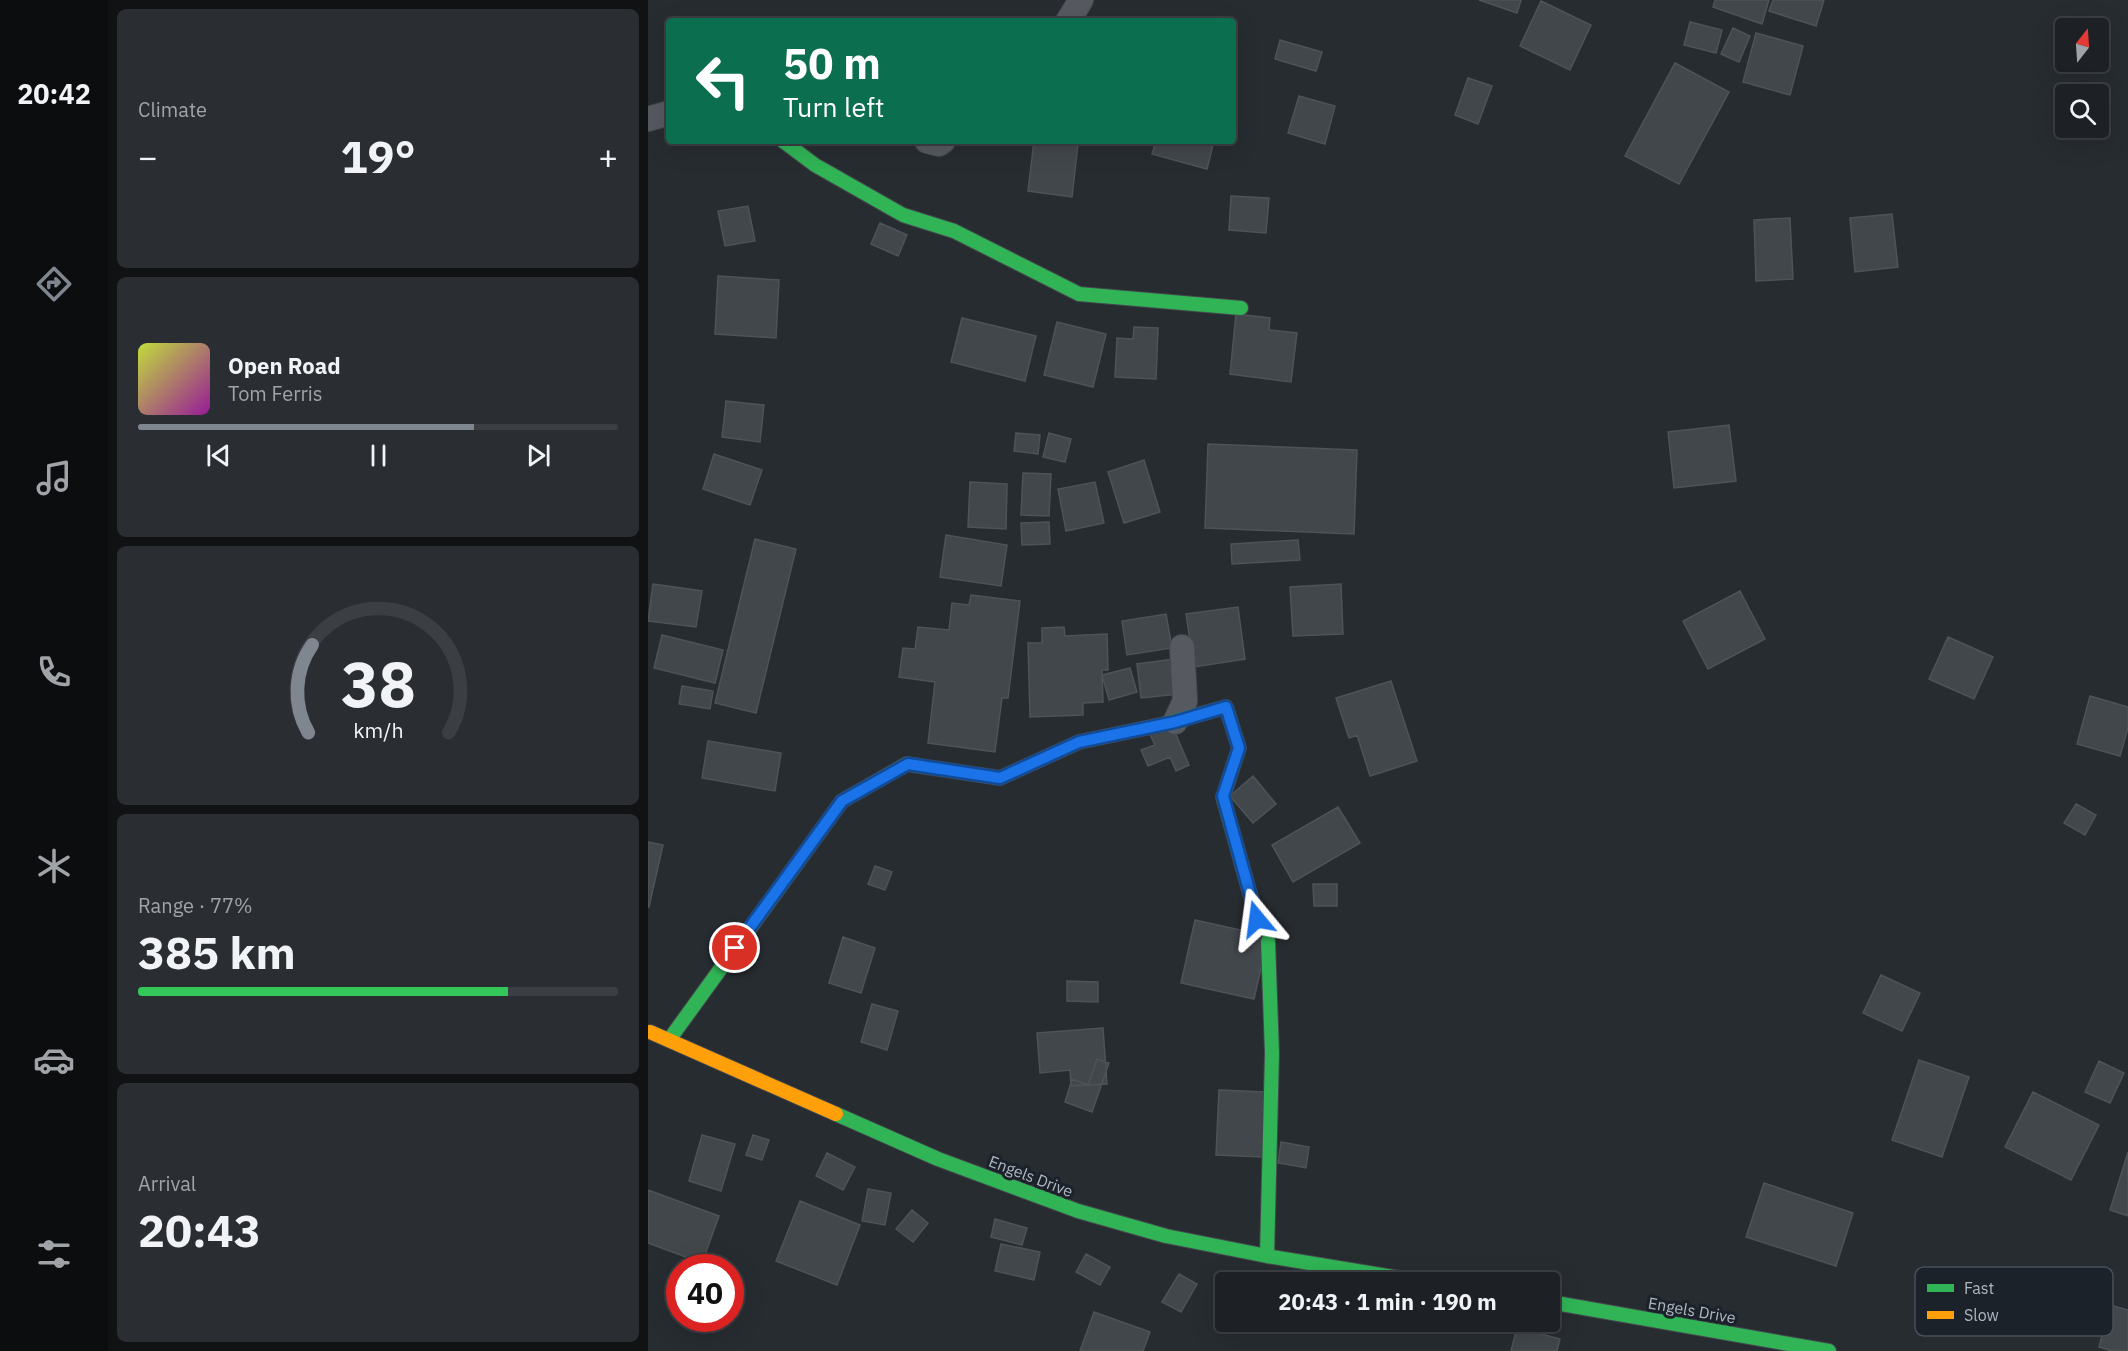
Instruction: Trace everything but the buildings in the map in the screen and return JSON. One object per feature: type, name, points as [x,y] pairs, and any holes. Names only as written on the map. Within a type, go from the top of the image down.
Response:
[{"type":"street","points":[[1070,18],[1081,0]]},
{"type":"street","points":[[648,120],[666,114]]},
{"type":"street","points":[[787,144],[815,165],[903,215],[954,231],[1079,294],[1241,308]]},
{"type":"street","points":[[1175,722],[1185,701],[1182,647]]},
{"type":"street","points":[[669,1040],[842,801],[908,764],[1000,778],[1079,742],[1175,722],[1226,707],[1239,748],[1223,796],[1257,919]]},
{"type":"street","points":[[1267,1256],[1272,1053],[1268,941]]},
{"type":"street","name":"Engels Drive","points":[[648,1031],[938,1159],[1078,1211],[1166,1236],[1364,1272]]},
{"type":"street","name":"Engels Drive","points":[[1560,1304],[1829,1351]]},
{"type":"traffic: fast","points":[[787,144],[815,165],[903,215],[954,231],[1079,294],[1241,308]]},
{"type":"traffic: fast","points":[[1165,724],[1226,707],[1239,748],[1223,797],[1257,919]]},
{"type":"traffic: fast","points":[[669,1040],[842,801],[907,764],[980,775]]},
{"type":"traffic: fast","points":[[1267,1256],[1272,1053],[1268,941]]},
{"type":"traffic: fast","points":[[836,1114],[938,1159],[1078,1211],[1166,1236],[1364,1272]]},
{"type":"traffic: fast","points":[[1560,1304],[1829,1351]]},
{"type":"traffic: slow","points":[[980,775],[1000,778],[1079,742],[1165,724]]},
{"type":"traffic: slow","points":[[650,1032],[836,1114]]},
{"type":"route","points":[[735,948],[842,801],[908,764],[1000,778],[1079,742],[1175,722],[1226,707],[1239,748],[1223,796],[1257,919]]}]
